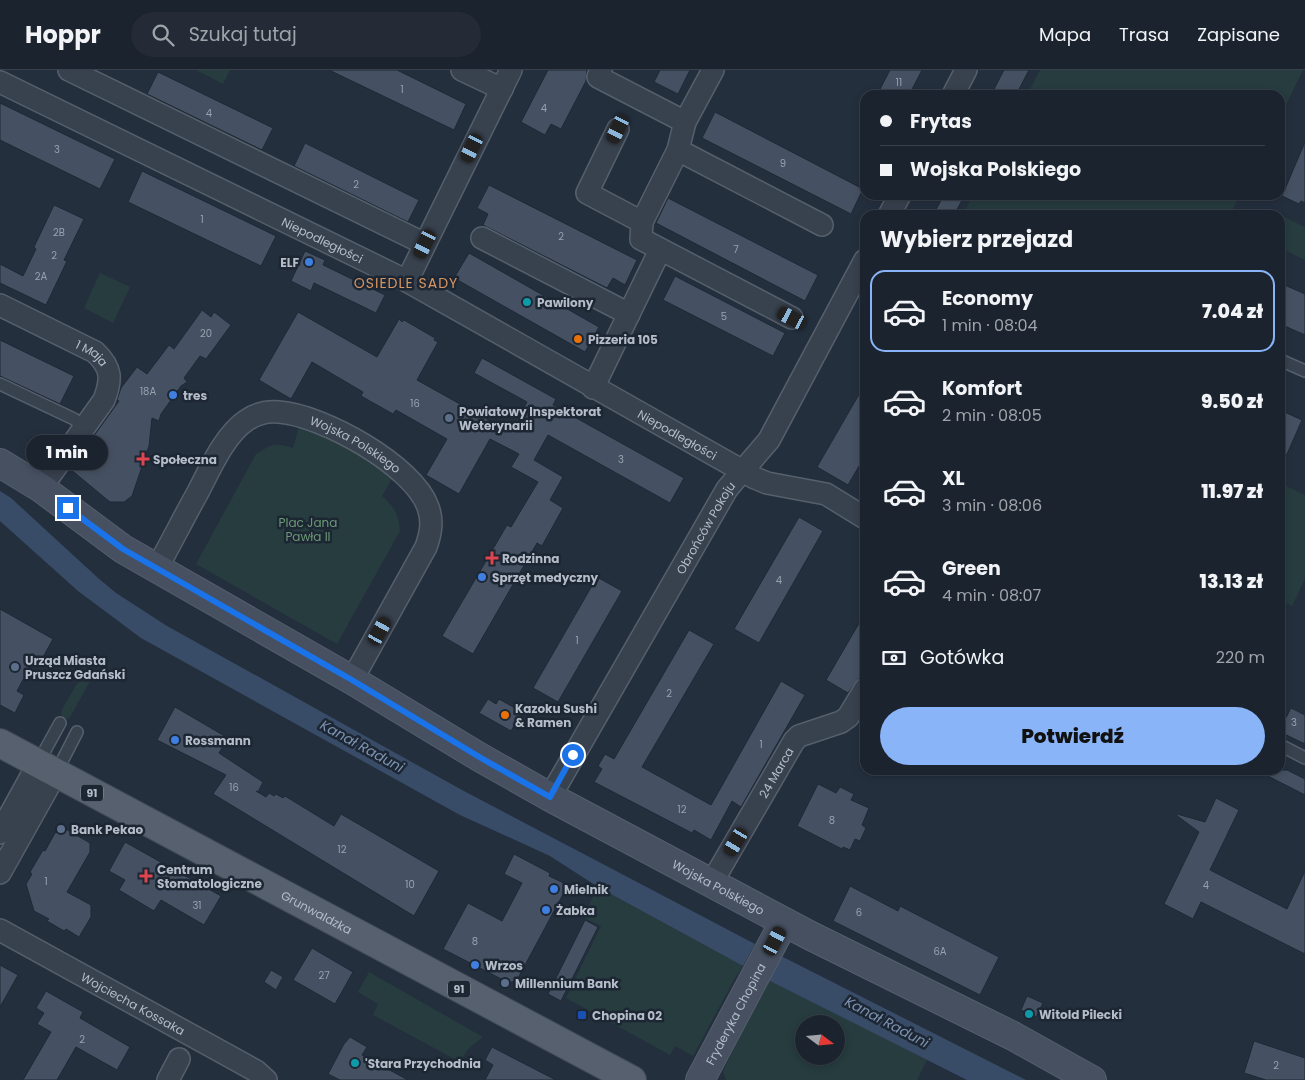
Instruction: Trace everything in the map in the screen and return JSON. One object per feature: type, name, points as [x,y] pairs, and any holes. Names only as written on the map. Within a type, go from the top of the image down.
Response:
[{"type":"main road","name":"Grunwaldzka","points":[[0,743],[632,1080]]},
{"type":"street","points":[[69,70],[425,244]]},
{"type":"street","points":[[407,281],[506,79],[462,70]]},
{"type":"street","points":[[601,70],[598,77],[686,122]]},
{"type":"street","points":[[712,70],[686,122],[678,150],[642,222],[641,240],[792,318]]},
{"type":"street","points":[[956,90],[966,70]]},
{"type":"street","name":"Niepodległości","points":[[0,82],[407,281],[741,471]]},
{"type":"street","points":[[618,129],[587,193],[642,222]]},
{"type":"street","points":[[678,150],[822,225]]},
{"type":"street","points":[[482,238],[629,314]]},
{"type":"street","points":[[593,388],[660,250]]},
{"type":"street","name":"Obrońców Pokoju","points":[[550,797],[728,489],[741,471],[769,440],[860,269]]},
{"type":"street","name":"1 Maja","points":[[0,305],[95,352],[104,361],[109,372],[109,387],[104,400],[40,488]]},
{"type":"street","name":"Wojska Polskiego","points":[[157,568],[219,452],[234,431],[248,419],[262,413],[282,412],[316,421],[357,441],[396,466],[413,483],[427,505],[432,519],[426,548],[352,680]]},
{"type":"street","name":"Wojska Polskiego","points":[[0,463],[40,488],[123,549],[352,680],[481,758],[550,797],[784,922],[1014,1036],[1092,1080]]},
{"type":"street","points":[[741,471],[767,483],[826,494],[860,515]]},
{"type":"street","name":"24 Marca","points":[[711,884],[794,741],[799,736],[842,722],[848,717],[860,697]]},
{"type":"street","points":[[0,833],[47,768]]},
{"type":"street","points":[[0,873],[47,768]]},
{"type":"street","name":"Fryderyka Chopina","points":[[700,1080],[784,922]]},
{"type":"street","name":"Wojciecha Kossaka","points":[[0,930],[256,1071],[266,1080]]},
{"type":"street","points":[[168,1080],[179,1059]]},
{"type":"lane","points":[[1285,362],[1305,371]]},
{"type":"lane","points":[[0,384],[74,419],[84,428]]},
{"type":"lane","points":[[47,768],[60,723]]},
{"type":"lane","points":[[47,768],[77,732]]},
{"type":"lane","points":[[1285,748],[1305,758]]},
{"type":"green space","points":[[196,70],[230,70],[223,84]]},
{"type":"green space","points":[[1040,70],[1303,70],[1285,107],[1285,90],[1030,90]]},
{"type":"green space","points":[[970,200],[1238,200],[1232,210],[966,210]]},
{"type":"green space","points":[[1285,217],[1305,227],[1305,260],[1285,250]]},
{"type":"green space","points":[[100,273],[130,287],[113,323],[84,308]]},
{"type":"green space","name":"Plac Jana Pawła II","points":[[299,427],[352,449],[393,477],[382,496],[395,511],[400,531],[337,644],[196,564],[256,454],[274,445],[293,448]]},
{"type":"green space","points":[[1285,485],[1305,495],[1305,579],[1292,606],[1285,602]]},
{"type":"green space","points":[[90,681],[69,719],[62,717],[61,711],[78,682]]},
{"type":"green space","points":[[598,887],[743,966],[693,1056],[675,1046],[670,1055],[566,998],[601,926],[583,917]]},
{"type":"green space","points":[[369,972],[483,1037],[468,1049],[460,1062],[373,1015],[378,1004],[358,992]]},
{"type":"green space","points":[[768,980],[838,1015],[795,1015],[795,1065],[845,1065],[845,1019],[927,1060],[917,1080],[726,1080],[723,1071]]},
{"type":"water","name":"Kanał Raduni","points":[[0,491],[11,498],[116,593],[167,626],[462,790],[755,944],[743,966],[598,887],[550,856],[460,815],[141,638],[78,591],[0,521]]},
{"type":"water","name":"Kanał Raduni","points":[[781,956],[1026,1080],[967,1080],[845,1019],[845,1015],[838,1015],[768,980]]},
{"type":"building","points":[[329,70],[397,70],[466,104],[454,130]]},
{"type":"building","points":[[548,70],[587,70],[586,81],[561,129],[551,124],[545,135],[521,122]]},
{"type":"building","points":[[660,70],[690,70],[678,94],[654,82]]},
{"type":"building","points":[[890,70],[922,70],[912,90],[880,90]]},
{"type":"building","points":[[1004,70],[1029,70],[1019,90],[994,90]]},
{"type":"building","points":[[158,72],[273,128],[262,150],[147,94]]},
{"type":"building","points":[[0,103],[115,159],[100,189],[0,140]]},
{"type":"building","points":[[715,112],[860,187],[860,195],[851,214],[702,138]]},
{"type":"building","points":[[1305,142],[1305,203],[1301,201],[1299,204],[1285,197],[1285,189]]},
{"type":"building","points":[[305,143],[419,200],[408,222],[294,166]]},
{"type":"building","points":[[142,171],[276,236],[261,266],[128,202]]},
{"type":"building","points":[[489,185],[637,260],[625,285],[613,278],[607,288],[483,225],[488,214],[477,208]]},
{"type":"building","points":[[668,198],[818,275],[805,301],[656,223]]},
{"type":"building","points":[[941,200],[962,200],[957,210],[936,210]]},
{"type":"building","points":[[54,205],[84,219],[64,260],[67,261],[46,305],[0,283],[0,264],[23,276],[36,249],[34,247]]},
{"type":"building","points":[[305,251],[325,260],[323,265],[385,295],[376,313],[314,283],[311,291],[291,281]]},
{"type":"building","name":"Pawilony","points":[[469,253],[599,327],[585,352],[454,278]]},
{"type":"building","points":[[675,276],[785,333],[773,356],[663,300]]},
{"type":"building","points":[[1285,285],[1305,294],[1305,335],[1285,326]]},
{"type":"building","points":[[202,310],[211,317],[214,312],[231,325],[206,359],[200,356],[184,378],[187,382],[181,386],[161,414],[159,421],[152,418],[149,446],[132,496],[124,502],[110,502],[70,469],[119,401],[117,400],[121,388],[137,367],[147,374],[169,345],[174,349]]},
{"type":"building","points":[[298,312],[377,357],[399,319],[402,322],[404,320],[435,338],[434,340],[438,342],[417,380],[510,432],[527,402],[474,373],[482,358],[556,399],[553,405],[684,478],[670,503],[548,435],[534,460],[563,477],[550,500],[563,508],[542,546],[537,543],[473,654],[442,636],[507,525],[511,527],[538,482],[511,467],[519,454],[490,439],[459,494],[426,475],[447,439],[396,410],[393,414],[361,396],[363,392],[312,362],[291,399],[259,380]]},
{"type":"building","points":[[0,340],[74,376],[60,404],[0,376]]},
{"type":"building","points":[[860,393],[860,465],[848,485],[817,467]]},
{"type":"building","points":[[1285,412],[1302,420],[1285,459]]},
{"type":"building","points":[[799,517],[823,531],[759,643],[734,629]]},
{"type":"building","points":[[597,577],[622,591],[558,702],[533,688]]},
{"type":"building","name":"Urząd Miasta Pruszcz Gdański","points":[[0,609],[53,639],[42,659],[36,656],[17,691],[24,695],[15,713],[0,705]]},
{"type":"building","points":[[860,622],[860,677],[848,693],[826,680]]},
{"type":"building","points":[[689,630],[714,644],[642,767],[711,805],[781,681],[805,695],[741,807],[732,801],[711,840],[694,830],[692,833],[594,782],[602,769],[598,766],[605,754],[614,759]]},
{"type":"building","name":"Kazoku Sushi & Ramen","points":[[488,699],[496,704],[499,699],[522,712],[511,731],[479,713]]},
{"type":"building","points":[[175,707],[228,738],[219,753],[263,782],[258,792],[256,791],[266,797],[269,793],[283,798],[285,796],[334,826],[341,814],[439,871],[414,916],[213,794],[226,775],[157,740]]},
{"type":"building","points":[[1291,708],[1305,715],[1305,744],[1285,734],[1285,719]]},
{"type":"building","points":[[1285,770],[1287,770],[1305,779],[1305,795],[1266,775],[1285,775]]},
{"type":"building","points":[[818,784],[836,793],[840,787],[854,794],[851,800],[869,808],[862,825],[866,828],[860,841],[855,839],[850,850],[843,847],[842,849],[797,826]]},
{"type":"building","points":[[1216,798],[1239,810],[1210,870],[1287,909],[1305,871],[1305,954],[1201,902],[1193,919],[1164,904],[1199,832],[1176,815],[1205,822]]},
{"type":"building","points":[[64,828],[90,843],[90,852],[67,892],[91,905],[91,917],[79,937],[66,929],[64,931],[47,921],[49,919],[34,911],[26,884],[32,874],[30,872],[43,850],[45,851],[55,833]]},
{"type":"building","points":[[125,842],[221,896],[204,925],[161,900],[154,911],[119,890],[125,880],[109,871]]},
{"type":"building","points":[[514,854],[550,873],[549,876],[568,885],[517,980],[509,983],[443,949],[468,903],[502,921],[522,883],[504,874]]},
{"type":"building","points":[[850,886],[898,911],[900,906],[999,957],[980,995],[833,921]]},
{"type":"building","points":[[585,920],[598,927],[561,1001],[548,994]]},
{"type":"building","points":[[312,948],[353,972],[335,1004],[293,980]]},
{"type":"building","points":[[0,965],[18,975],[0,1007]]},
{"type":"building","points":[[271,970],[283,977],[276,990],[264,982]]},
{"type":"building","points":[[46,991],[83,1012],[80,1018],[130,1047],[117,1070],[76,1047],[57,1080],[23,1080],[51,1032],[37,1024],[44,1013],[36,1008]]},
{"type":"building","points":[[1027,996],[1043,1003],[1036,1017],[1021,1010]]},
{"type":"building","name":"'Stara Przychodnia","points":[[350,1037],[367,1047],[362,1055],[408,1080],[340,1080],[328,1074],[344,1044]]},
{"type":"building","points":[[1254,1041],[1305,1058],[1305,1080],[1266,1080],[1244,1073]]},
{"type":"building","points":[[492,1047],[556,1080],[485,1080],[493,1065],[485,1060]]},
{"type":"place","name":"ELF","points":[[309,262]]},
{"type":"place","name":"Pawilony","points":[[527,302]]},
{"type":"place","name":"Pizzeria 105","points":[[578,339]]},
{"type":"place","name":"tres","points":[[173,395]]},
{"type":"place","name":"Powiatowy Inspektorat Weterynarii","points":[[449,418]]},
{"type":"place","name":"Społeczna","points":[[143,459]]},
{"type":"place","name":"Rodzinna","points":[[492,558]]},
{"type":"place","name":"Sprzęt medyczny","points":[[482,577]]},
{"type":"place","name":"Urząd Miasta Pruszcz Gdański","points":[[15,667]]},
{"type":"place","name":"Kazoku Sushi & Ramen","points":[[505,715]]},
{"type":"place","name":"Rossmann","points":[[175,740]]},
{"type":"place","name":"Bank Pekao","points":[[61,829]]},
{"type":"place","name":"Centrum Stomatologiczne","points":[[146,876]]},
{"type":"place","name":"Mielnik","points":[[554,889]]},
{"type":"place","name":"Żabka","points":[[546,910]]},
{"type":"place","name":"Wrzos","points":[[475,965]]},
{"type":"place","name":"Millennium Bank","points":[[505,983]]},
{"type":"place","name":"Witold Pilecki","points":[[1029,1014]]},
{"type":"place","name":"Chopina 02","points":[[582,1015]]},
{"type":"place","name":"'Stara Przychodnia","points":[[355,1063]]},
{"type":"district","name":"OSIEDLE SADY","points":[[406,283]]},
{"type":"route","points":[[68,508],[123,549],[352,680],[481,758],[550,797],[573,755]]}]
